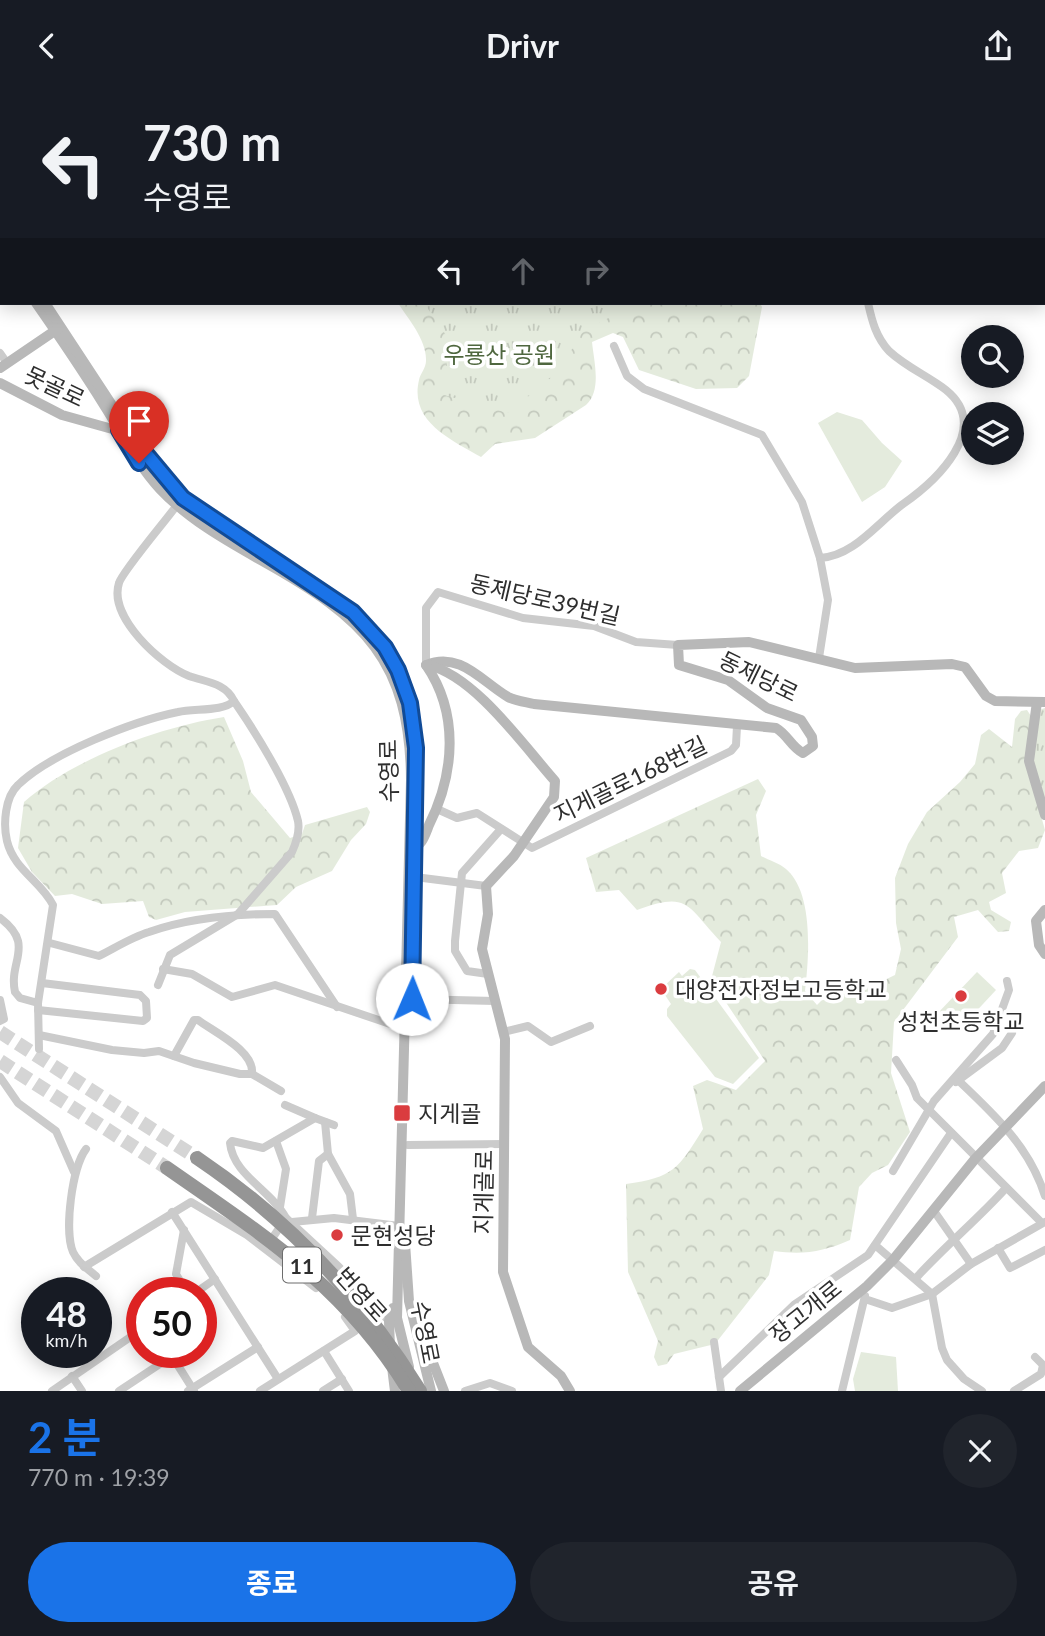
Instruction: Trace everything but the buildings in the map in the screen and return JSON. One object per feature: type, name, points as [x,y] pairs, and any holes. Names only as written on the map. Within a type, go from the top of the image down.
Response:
[{"type":"highway","name":"번영로","points":[[197,1158],[256,1201],[292,1232],[344,1285],[387,1321],[419,1391]]},
{"type":"highway","name":"번영로","points":[[167,1168],[288,1253],[325,1285],[358,1319],[409,1391]]},
{"type":"highway","points":[[387,1321],[430,1391]]},
{"type":"highway","points":[[383,1360],[401,1391]]},
{"type":"street","name":"수영로","points":[[38,305],[58,328],[132,437],[183,498],[353,612],[385,647],[405,687],[413,715],[417,765],[399,1226],[403,1294],[419,1341],[430,1391]]},
{"type":"street","name":"수영로","points":[[46,305],[119,430],[152,479],[177,505],[222,539],[337,609],[376,646],[394,676],[406,713],[410,750],[415,877],[403,1294],[444,1391]]},
{"type":"street","points":[[820,558],[831,558],[847,551],[913,497],[955,454],[964,432],[965,421],[956,399],[889,351],[879,338],[869,305]]},
{"type":"street","points":[[0,353],[3,365],[58,328]]},
{"type":"street","points":[[614,345],[628,376],[644,389],[762,435],[803,502],[820,558],[828,600],[819,658]]},
{"type":"street","name":"못골로","points":[[0,383],[62,415],[119,430],[132,437]]},
{"type":"street","points":[[158,985],[170,955],[238,914],[292,852],[298,823],[267,756],[226,690],[171,668],[154,654],[125,616],[117,593],[121,577],[177,505]]},
{"type":"street","name":"동제당로39번길","points":[[426,665],[426,608],[438,592],[523,618],[594,626],[636,642],[678,645]]},
{"type":"street","name":"동제당로","points":[[426,665],[437,660],[458,661],[510,698],[534,704],[776,728],[786,734],[793,748],[803,753],[813,746],[812,737],[801,720],[767,708],[728,680],[679,665],[678,645],[749,642],[855,668],[921,664],[965,667],[986,696],[995,701],[1041,702]]},
{"type":"street","points":[[413,848],[437,809],[447,775],[451,744],[440,686],[426,665]]},
{"type":"street","points":[[415,877],[486,886],[523,842],[554,797],[555,781],[500,717],[447,669],[426,665]]},
{"type":"street","points":[[39,1049],[38,1006],[50,943],[53,905],[48,894],[21,870],[7,841],[7,809],[17,785],[42,768],[115,730],[196,708],[227,707],[234,701]]},
{"type":"street","points":[[1041,702],[1029,761],[1045,815]]},
{"type":"street","name":"지게골로168번길","points":[[523,842],[532,848],[731,751],[736,745],[737,726]]},
{"type":"street","points":[[437,809],[457,818],[477,813],[523,842]]},
{"type":"street","points":[[488,974],[467,971],[455,951],[460,883],[470,861],[489,846],[501,829]]},
{"type":"street","name":"지게골로","points":[[486,886],[488,914],[482,949],[503,1032],[503,1272],[528,1347],[561,1376],[570,1391]]},
{"type":"street","points":[[1045,910],[1036,921],[1039,945],[1045,954]]},
{"type":"street","points":[[50,943],[99,956],[147,932],[238,914],[275,914],[337,1007]]},
{"type":"street","points":[[0,918],[10,926],[20,942],[15,992],[20,998],[38,1006],[143,1021],[147,1018],[146,1001],[140,995],[42,983]]},
{"type":"street","points":[[163,969],[192,974],[232,997],[275,985],[405,1029]]},
{"type":"street","points":[[957,1082],[993,1034],[1009,990],[1007,981]]},
{"type":"street","points":[[0,1021],[4,1019],[0,999],[15,992]]},
{"type":"street","points":[[412,999],[495,1001]]},
{"type":"street","points":[[174,1056],[194,1020],[198,1020],[247,1058],[253,1068],[252,1074]]},
{"type":"street","points":[[503,1032],[528,1026],[551,1042],[590,1026]]},
{"type":"street","points":[[893,1171],[928,1110],[957,1082],[1002,1048],[1012,1034]]},
{"type":"street","points":[[38,1035],[112,1050],[144,1053],[154,1050],[240,1074],[252,1074],[281,1091]]},
{"type":"street","points":[[865,1299],[892,1308],[932,1294],[971,1264],[1044,1222],[975,1159],[917,1098],[896,1060]]},
{"type":"street","points":[[0,1077],[18,1103],[56,1131],[74,1172]]},
{"type":"street","points":[[957,1082],[1007,1126],[1033,1165],[1045,1196]]},
{"type":"street","name":"장고개로","points":[[740,1391],[867,1286],[893,1261],[975,1159],[1045,1086]]},
{"type":"street","points":[[285,1105],[330,1123],[328,1154],[350,1194],[353,1219]]},
{"type":"street","points":[[315,1118],[263,1148],[232,1141],[230,1143],[243,1171],[280,1207],[289,1220],[339,1267],[387,1321],[395,1391]]},
{"type":"street","points":[[719,1377],[795,1304],[868,1255],[951,1133]]},
{"type":"street","points":[[276,1141],[286,1169],[280,1207]]},
{"type":"street","points":[[408,1145],[505,1144]]},
{"type":"street","points":[[86,1149],[74,1172],[71,1245],[84,1267],[96,1276]]},
{"type":"street","points":[[313,1218],[319,1161],[328,1154]]},
{"type":"street","points":[[916,1278],[953,1237],[974,1222],[1006,1188]]},
{"type":"street","points":[[84,1267],[191,1202],[199,1204],[266,1249],[318,1290],[355,1331],[260,1391]]},
{"type":"street","points":[[934,1211],[971,1264]]},
{"type":"street","points":[[173,1212],[214,1277]]},
{"type":"street","points":[[266,1249],[289,1220],[353,1219],[399,1226]]},
{"type":"street","points":[[178,1277],[176,1274],[184,1230]]},
{"type":"street","points":[[875,1245],[932,1294],[947,1360],[959,1374],[982,1391]]},
{"type":"street","points":[[999,1248],[1010,1268],[1045,1250]]},
{"type":"street","points":[[217,1282],[278,1379]]},
{"type":"street","points":[[842,1391],[867,1286]]},
{"type":"street","points":[[387,1321],[403,1294]]},
{"type":"street","name":"수영로","points":[[387,1321],[404,1352],[419,1391]]},
{"type":"street","points":[[387,1321],[413,1327],[419,1341]]},
{"type":"street","points":[[52,1391],[126,1340]]},
{"type":"street","points":[[714,1342],[721,1391]]},
{"type":"street","points":[[118,1391],[172,1356],[191,1390],[258,1347]]},
{"type":"street","points":[[324,1351],[349,1391]]},
{"type":"street","points":[[1014,1391],[1041,1374],[1043,1365],[1035,1357]]},
{"type":"street","points":[[72,1376],[82,1391]]},
{"type":"street","points":[[323,1391],[342,1379]]},
{"type":"street","points":[[465,1391],[490,1383],[511,1391]]},
{"type":"green space","points":[[399,305],[762,307],[749,376],[737,388],[696,389],[639,370],[623,337],[613,333],[592,342],[595,384],[591,399],[586,405],[535,438],[495,444],[481,457],[435,428],[420,407],[420,378],[426,364],[423,345]]},
{"type":"green space","name":"우룡산 공원","points":[[425,305],[634,305],[583,331],[558,372],[508,413],[444,395],[448,338]]},
{"type":"green space","points":[[837,412],[862,420],[902,461],[885,487],[862,502],[818,423]]},
{"type":"green space","points":[[1045,708],[1045,803],[1033,759],[1039,710]]},
{"type":"green space","points":[[1027,710],[1031,716],[1026,763],[1045,830],[1038,848],[1019,851],[1002,873],[1006,893],[989,902],[991,910],[1011,922],[1009,931],[998,932],[978,910],[954,917],[958,937],[894,1022],[891,1073],[910,1132],[888,1165],[872,1173],[859,1187],[850,1240],[813,1251],[774,1251],[769,1275],[715,1344],[674,1354],[667,1364],[658,1366],[654,1357],[658,1341],[628,1272],[626,1184],[665,1174],[687,1153],[703,1129],[693,1086],[707,1080],[736,1090],[765,1061],[711,980],[721,942],[685,905],[667,902],[637,910],[619,890],[596,892],[586,858],[758,779],[766,791],[756,815],[761,856],[786,869],[801,893],[808,926],[805,991],[817,1005],[839,983],[870,987],[895,975],[901,949],[896,923],[895,878],[908,844],[927,812],[960,782],[975,764],[981,735],[989,729],[1012,747],[1015,719],[1021,711]]},
{"type":"green space","points":[[224,717],[243,761],[251,792],[290,838],[302,834],[305,825],[367,807],[370,812],[366,824],[351,840],[332,871],[296,887],[277,905],[185,912],[156,920],[149,917],[143,901],[102,904],[72,894],[55,896],[32,872],[18,848],[24,802],[67,772],[118,747],[172,728]]},
{"type":"green space","points":[[690,969],[695,970],[759,1058],[733,1084],[715,1077],[667,1016],[667,1009],[671,1004],[661,989],[679,972],[682,976]]},
{"type":"green space","points":[[977,972],[996,990],[956,1033],[937,1014]]},
{"type":"green space","points":[[861,1352],[896,1357],[898,1391],[855,1391],[853,1379]]},
{"type":"tunnel","points":[[0,1032],[197,1158]]},
{"type":"tunnel","points":[[0,1061],[167,1168]]},
{"type":"place","name":"대양전자정보고등학교","points":[[661,989]]},
{"type":"place","name":"성천초등학교","points":[[961,996]]},
{"type":"place","name":"지게골","points":[[402,1113]]},
{"type":"place","name":"문현성당","points":[[337,1235]]},
{"type":"route","points":[[139,463],[119,430],[132,437],[163,478],[183,498],[223,529],[353,612],[385,647],[398,670],[413,715],[416,748],[412,999]]}]
